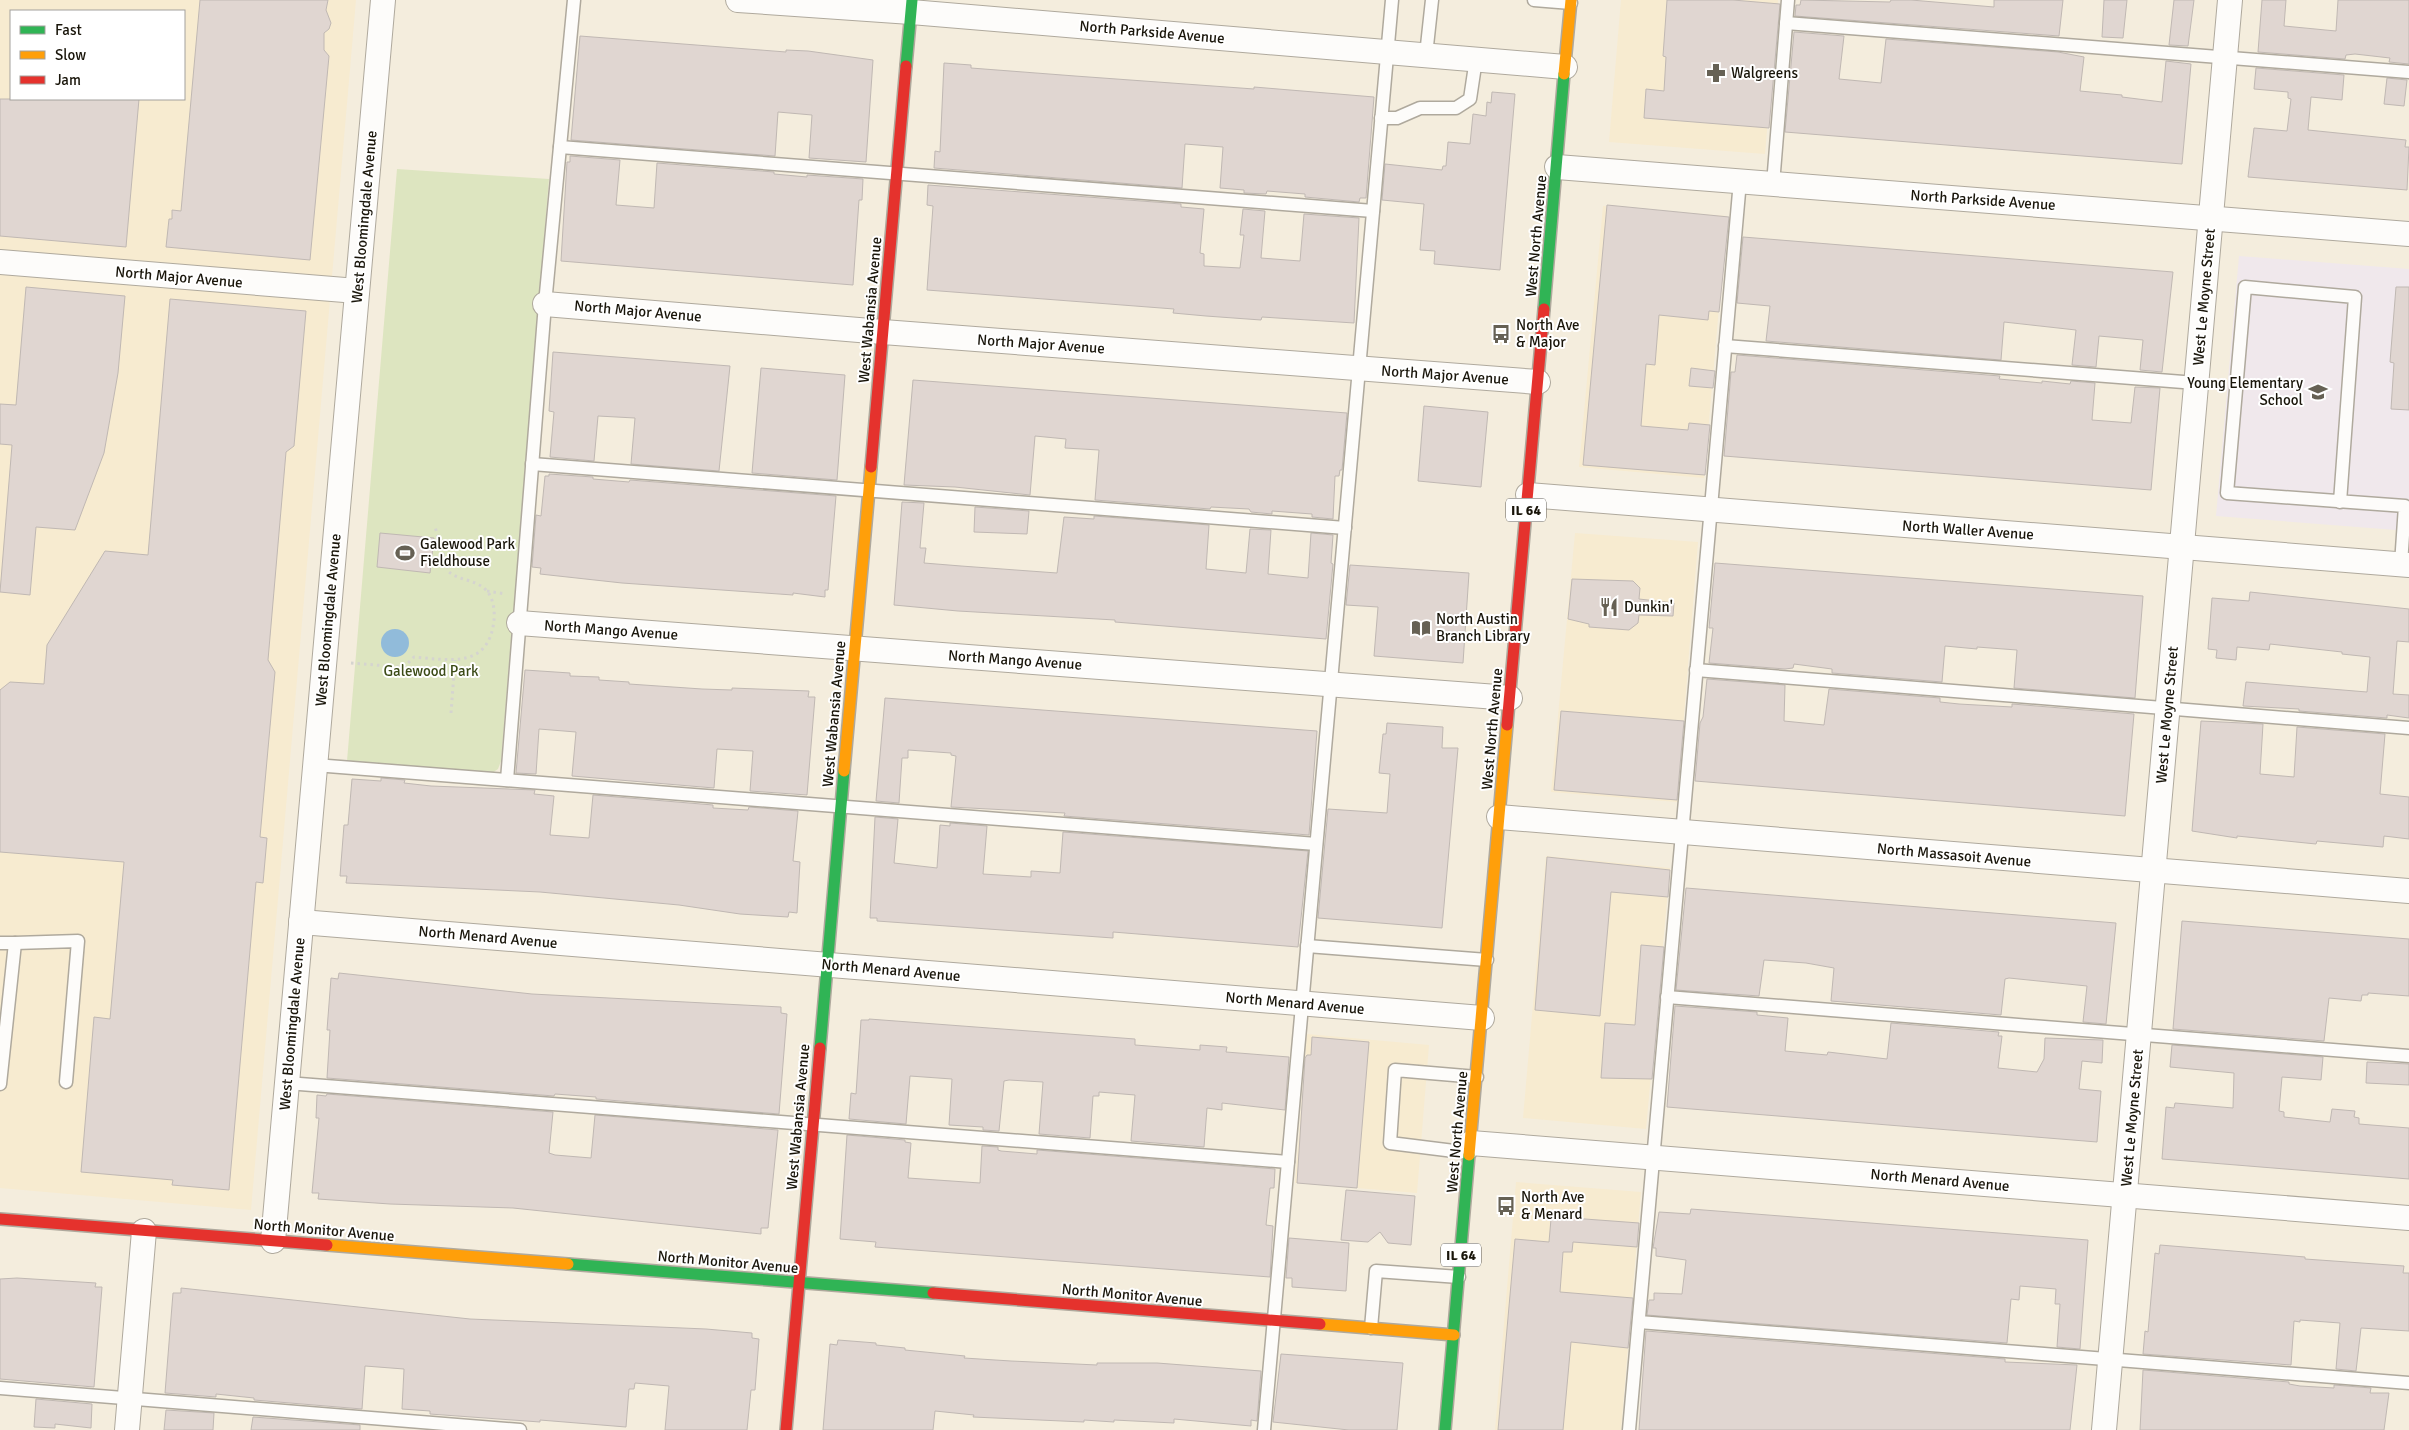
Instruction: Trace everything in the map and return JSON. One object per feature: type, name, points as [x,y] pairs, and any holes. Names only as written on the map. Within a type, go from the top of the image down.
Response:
[{"type":"street","name":"West Bloomingdale Avenue","points":[[273,1241],[383,0]]},
{"type":"street","name":"North Parkside Avenue","points":[[738,0],[912,6],[1387,52],[1566,67]]},
{"type":"street","name":"West Le Moyne Street","points":[[2104,1430],[2230,0]]},
{"type":"street","name":"West North Avenue","points":[[1446,1430],[1571,1]]},
{"type":"street","name":"West Wabansia Avenue","points":[[786,1430],[912,6]]},
{"type":"street","name":"North Parkside Avenue","points":[[1557,166],[2409,234]]},
{"type":"street","name":"North Major Avenue","points":[[0,262],[357,291]]},
{"type":"street","name":"North Major Avenue","points":[[545,304],[1538,382]]},
{"type":"street","name":"North Waller Avenue","points":[[1528,495],[2405,564]]},
{"type":"street","name":"North Mango Avenue","points":[[519,624],[1510,698]]},
{"type":"street","name":"North Massasoit Avenue","points":[[1499,817],[2409,891]]},
{"type":"street","name":"North Menard Avenue","points":[[301,922],[1482,1018]]},
{"type":"street","name":"North Menard Avenue","points":[[1470,1148],[1654,1157],[2409,1218]]},
{"type":"street","name":"North Monitor Avenue","points":[[0,1219],[1454,1335]]},
{"type":"street","points":[[126,1430],[144,1231]]},
{"type":"lane","points":[[507,780],[545,304],[574,0]]},
{"type":"lane","points":[[1264,1430],[1392,0]]},
{"type":"lane","points":[[1426,55],[1432,0]]},
{"type":"lane","points":[[1534,0],[1571,1]]},
{"type":"lane","points":[[1772,184],[1788,0]]},
{"type":"lane","points":[[1786,23],[2409,72]]},
{"type":"lane","points":[[1381,118],[1397,118],[1420,108],[1456,108],[1468,102],[1476,59]]},
{"type":"lane","points":[[560,148],[1373,211]]},
{"type":"lane","points":[[1629,1430],[1740,181]]},
{"type":"lane","points":[[2340,502],[2355,297],[2245,287],[2227,493],[2340,502],[2405,506],[2405,564]]},
{"type":"lane","points":[[1725,346],[2196,383]]},
{"type":"lane","points":[[532,464],[1345,528]]},
{"type":"lane","points":[[1696,670],[2409,728]]},
{"type":"lane","points":[[315,765],[1316,844]]},
{"type":"lane","points":[[0,943],[78,941],[66,1082]]},
{"type":"lane","points":[[0,1084],[15,943]]},
{"type":"lane","points":[[1307,946],[1487,960]]},
{"type":"lane","points":[[1668,997],[2409,1056]]},
{"type":"lane","points":[[1470,1148],[1390,1144],[1395,1070],[1477,1077]]},
{"type":"lane","points":[[287,1084],[1288,1162]]},
{"type":"lane","points":[[1371,1328],[1376,1271],[1459,1278]]},
{"type":"lane","points":[[1639,1322],[2409,1384]]},
{"type":"lane","points":[[0,1388],[520,1430]]},
{"type":"path","points":[[351,663],[399,667],[406,665],[414,657],[455,660],[473,657],[483,648],[493,625],[493,606],[486,591],[479,585],[448,572],[435,527]]},
{"type":"path","points":[[451,713],[455,660]]},
{"type":"shaded area","points":[[0,0],[356,0],[251,1210],[0,1188]]},
{"type":"shaded area","points":[[1621,0],[1778,0],[1765,154],[1609,142]]},
{"type":"shaded area","points":[[1603,206],[1727,216],[1704,478],[1579,467]]},
{"type":"shaded area","name":"Young Elementary School","points":[[2239,256],[2409,269],[2409,531],[2216,516]]},
{"type":"shaded area","points":[[1575,533],[1698,542],[1677,802],[1551,792]]},
{"type":"shaded area","points":[[1546,856],[1670,868],[1646,1129],[1523,1118]]},
{"type":"shaded area","points":[[1307,1034],[1429,1045],[1417,1193],[1295,1183]]},
{"type":"shaded area","points":[[1516,1182],[1641,1192],[1621,1430],[1495,1430]]},
{"type":"green space","name":"Galewood Park","points":[[397,169],[549,179],[501,761],[498,769],[492,773],[347,761]]},
{"type":"water","points":[[395,629],[405,633],[409,643],[405,653],[395,657],[385,653],[381,643],[385,633]]},
{"type":"building","points":[[200,0],[328,0],[326,10],[331,23],[329,29],[324,33],[324,50],[329,56],[310,260],[166,247],[169,219],[172,219],[172,210],[181,211]]},
{"type":"building","name":"Walgreens","points":[[1667,0],[1733,0],[1780,4],[1769,128],[1644,118],[1646,89],[1664,91],[1666,57],[1663,56]]},
{"type":"building","points":[[1801,0],[1890,2],[1891,0],[1911,0],[1994,7],[1994,0],[2063,0],[2059,36],[1795,16],[1796,5],[1800,5]]},
{"type":"building","points":[[2104,0],[2127,0],[2123,38],[2102,37]]},
{"type":"building","points":[[2174,0],[2194,0],[2188,46],[2169,45]]},
{"type":"building","points":[[2262,0],[2286,0],[2284,26],[2336,31],[2338,0],[2409,0],[2409,64],[2389,62],[2390,58],[2355,54],[2346,55],[2345,59],[2258,52]]},
{"type":"building","points":[[1794,32],[1844,36],[1839,79],[1881,83],[1886,39],[2058,52],[2084,57],[2080,91],[2122,95],[2122,97],[2162,102],[2166,61],[2191,64],[2182,164],[1785,132]]},
{"type":"building","points":[[580,36],[786,52],[786,50],[808,51],[873,60],[866,162],[809,158],[812,115],[778,112],[775,156],[571,140]]},
{"type":"building","points":[[944,63],[971,65],[971,68],[1374,97],[1366,198],[1360,198],[1359,202],[1305,197],[1305,194],[1267,191],[1266,194],[1244,193],[1244,190],[1220,188],[1223,147],[1185,144],[1182,188],[934,168],[935,151],[940,152]]},
{"type":"building","points":[[2256,68],[2344,75],[2342,100],[2311,97],[2308,130],[2406,140],[2405,147],[2409,147],[2407,190],[2248,177],[2254,128],[2287,131],[2291,99],[2288,98],[2288,92],[2254,89]]},
{"type":"building","points":[[2387,78],[2407,80],[2404,106],[2384,104]]},
{"type":"building","points":[[1492,92],[1515,94],[1500,270],[1434,264],[1435,251],[1420,250],[1424,204],[1382,200],[1385,164],[1442,170],[1443,166],[1446,166],[1448,142],[1470,144],[1473,114],[1486,116],[1487,102],[1491,103]]},
{"type":"building","points":[[0,99],[139,100],[126,247],[0,236]]},
{"type":"building","points":[[570,156],[620,160],[616,205],[654,208],[657,163],[774,172],[774,174],[807,177],[807,175],[863,179],[862,200],[859,200],[853,285],[561,261],[567,162],[570,162]]},
{"type":"building","points":[[928,185],[1181,204],[1181,207],[1204,209],[1200,253],[1204,254],[1204,266],[1240,268],[1244,235],[1240,235],[1243,209],[1265,211],[1261,258],[1300,261],[1304,214],[1359,218],[1354,323],[1262,317],[1261,320],[1206,316],[1173,313],[1174,309],[927,290],[933,206],[927,205]]},
{"type":"building","points":[[1607,205],[1729,217],[1719,312],[1709,311],[1708,320],[1659,315],[1655,365],[1646,364],[1641,426],[1688,430],[1689,423],[1710,425],[1705,475],[1583,465]]},
{"type":"building","points":[[1743,237],[2173,272],[2162,372],[2140,370],[2143,340],[2099,336],[2096,367],[2072,365],[2076,330],[2004,322],[2001,360],[1766,341],[1770,306],[1737,303]]},
{"type":"building","points":[[26,287],[125,296],[118,373],[104,453],[75,530],[36,527],[30,595],[0,592],[12,445],[0,444],[0,404],[16,405]]},
{"type":"building","points":[[2396,287],[2409,287],[2409,410],[2391,409],[2394,363],[2390,362]]},
{"type":"building","points":[[170,299],[306,311],[294,446],[286,452],[268,660],[275,672],[260,837],[267,838],[263,883],[256,882],[229,1190],[172,1185],[173,1180],[81,1172],[94,1017],[110,1019],[124,862],[0,852],[0,690],[10,682],[44,684],[47,645],[105,551],[148,555]]},
{"type":"building","points":[[553,352],[730,366],[719,471],[631,464],[635,418],[598,416],[594,461],[550,457],[554,412],[549,411]]},
{"type":"building","points":[[1737,355],[2000,376],[1999,379],[2042,383],[2042,381],[2070,384],[2071,381],[2095,383],[2092,420],[2131,423],[2135,387],[2160,388],[2151,490],[1724,456],[1731,372],[1735,372]]},
{"type":"building","points":[[761,368],[845,375],[837,480],[752,473]]},
{"type":"building","points":[[1691,368],[1715,371],[1713,388],[1689,386]]},
{"type":"building","points":[[913,380],[1347,413],[1342,470],[1340,470],[1339,476],[1335,476],[1333,519],[1312,517],[1312,514],[1272,511],[1272,514],[1251,512],[1249,509],[1211,507],[1210,509],[1095,500],[1099,450],[1065,448],[1066,439],[1035,436],[1030,495],[955,487],[904,485]]},
{"type":"building","points":[[1424,406],[1488,412],[1481,487],[1418,481]]},
{"type":"building","points":[[549,474],[629,482],[630,480],[836,496],[828,590],[825,590],[825,597],[793,593],[793,595],[622,583],[540,574],[541,568],[532,567],[536,515],[541,516],[545,476],[549,476]]},
{"type":"building","points":[[902,502],[924,503],[920,548],[926,548],[924,563],[961,566],[1057,573],[1064,517],[1094,519],[1094,516],[1209,525],[1206,569],[1246,573],[1250,529],[1271,530],[1268,574],[1308,578],[1311,533],[1333,535],[1331,563],[1333,564],[1326,639],[1115,622],[1115,620],[958,611],[894,605]]},
{"type":"building","points":[[975,507],[1029,511],[1027,534],[974,532]]},
{"type":"building","name":"Galewood Park Fieldhouse","points":[[380,533],[434,538],[430,573],[377,567]]},
{"type":"building","points":[[1715,563],[2143,596],[2135,698],[2014,688],[2017,650],[1945,646],[1942,682],[1832,673],[1832,669],[1794,664],[1793,668],[1785,669],[1709,663],[1713,628],[1709,628]]},
{"type":"building","points":[[1350,565],[1469,573],[1463,663],[1374,656],[1378,607],[1346,605]]},
{"type":"building","name":"Dunkin'","points":[[1572,579],[1633,581],[1640,588],[1639,599],[1674,603],[1673,616],[1639,615],[1638,623],[1629,630],[1589,627],[1589,624],[1568,619]]},
{"type":"building","points":[[2250,592],[2409,609],[2409,642],[2397,641],[2393,694],[2409,695],[2409,718],[2387,715],[2387,718],[2299,711],[2299,709],[2243,706],[2246,682],[2367,692],[2370,657],[2270,644],[2269,650],[2237,647],[2236,660],[2216,658],[2217,650],[2208,649],[2212,598],[2249,601]]},
{"type":"building","points":[[525,670],[570,673],[570,676],[599,677],[599,680],[629,682],[629,684],[702,689],[732,690],[732,688],[809,691],[808,697],[815,697],[807,795],[750,791],[753,751],[717,749],[714,788],[572,776],[576,732],[539,729],[536,774],[516,773]]},
{"type":"building","points":[[1707,679],[1785,685],[1784,721],[1824,725],[1829,689],[1940,698],[1940,702],[1959,704],[2012,707],[2012,704],[2134,714],[2125,816],[1695,781],[1700,723],[1703,717]]},
{"type":"building","points":[[885,698],[1317,731],[1309,835],[1064,816],[1065,813],[951,807],[956,756],[951,755],[951,753],[908,750],[908,758],[902,758],[899,803],[876,801]]},
{"type":"building","points":[[1561,711],[1684,721],[1677,800],[1554,790]]},
{"type":"building","points":[[2201,721],[2263,724],[2260,774],[2294,777],[2297,727],[2385,734],[2380,794],[2409,797],[2409,839],[2384,836],[2383,847],[2317,841],[2316,844],[2237,836],[2237,838],[2192,831]]},
{"type":"building","points":[[1387,723],[1443,727],[1442,748],[1458,748],[1442,928],[1318,918],[1328,809],[1387,813],[1390,774],[1379,773],[1383,734],[1386,734]]},
{"type":"building","points":[[381,778],[405,780],[404,783],[431,786],[535,790],[534,794],[554,796],[550,835],[589,838],[593,795],[713,805],[713,808],[748,810],[749,807],[798,811],[793,861],[800,862],[797,913],[789,912],[788,917],[740,914],[679,905],[540,892],[346,883],[347,876],[340,876],[344,825],[348,825],[352,779],[381,781]]},
{"type":"building","points":[[875,817],[898,819],[894,863],[937,868],[940,825],[950,826],[950,823],[987,826],[983,874],[1031,877],[1031,871],[1060,873],[1063,832],[1308,851],[1298,947],[1113,932],[1113,938],[877,921],[877,918],[870,918]]},
{"type":"building","points":[[1547,857],[1670,870],[1668,897],[1611,892],[1600,1016],[1535,1010]]},
{"type":"building","points":[[1686,888],[2116,923],[2106,1024],[2083,1022],[2087,986],[2009,978],[2005,979],[2001,1015],[1831,1001],[1834,968],[1806,963],[1764,960],[1759,996],[1676,990]]},
{"type":"building","points":[[2182,921],[2409,939],[2409,996],[2368,993],[2368,995],[2362,995],[2361,1001],[2329,998],[2324,1041],[2173,1029]]},
{"type":"building","points":[[1641,945],[1664,947],[1652,1079],[1601,1078],[1605,1023],[1635,1025]]},
{"type":"building","points":[[339,973],[532,994],[781,1007],[781,1013],[787,1014],[779,1114],[596,1099],[596,1097],[555,1094],[554,1096],[327,1078],[330,1030],[327,1030],[331,978],[338,979]]},
{"type":"building","points":[[1675,1006],[1757,1012],[1757,1015],[1788,1018],[1785,1051],[1827,1055],[1828,1052],[1887,1059],[1891,1023],[1999,1032],[1998,1036],[2002,1036],[1998,1068],[2037,1072],[2044,1059],[2045,1038],[2103,1040],[2102,1063],[2082,1061],[2079,1089],[2101,1091],[2097,1142],[1667,1107]]},
{"type":"building","points":[[869,1019],[1135,1039],[1135,1045],[1200,1050],[1200,1045],[1227,1047],[1226,1052],[1289,1057],[1285,1110],[1222,1103],[1222,1110],[1207,1108],[1204,1147],[1131,1141],[1135,1095],[1099,1092],[1099,1096],[1093,1096],[1090,1138],[1039,1134],[1043,1082],[1009,1080],[1004,1081],[999,1131],[983,1130],[983,1127],[949,1125],[952,1079],[910,1076],[906,1124],[849,1119],[851,1093],[856,1094],[861,1020]]},
{"type":"building","points":[[1312,1037],[1369,1042],[1357,1188],[1297,1183],[1305,1058],[1307,1055],[1311,1055]]},
{"type":"building","points":[[2172,1045],[2323,1057],[2321,1080],[2282,1077],[2279,1111],[2284,1112],[2284,1117],[2330,1122],[2332,1109],[2355,1111],[2354,1117],[2359,1118],[2359,1124],[2409,1128],[2409,1179],[2162,1159],[2166,1107],[2174,1108],[2175,1103],[2233,1108],[2234,1073],[2170,1067]]},
{"type":"building","points":[[2367,1062],[2409,1064],[2409,1085],[2366,1083]]},
{"type":"building","points":[[327,1094],[553,1112],[549,1153],[591,1158],[595,1115],[778,1130],[768,1228],[761,1228],[761,1234],[513,1208],[390,1204],[318,1199],[319,1193],[312,1193],[319,1118],[316,1118],[317,1095],[326,1096]]},
{"type":"building","points":[[847,1135],[905,1140],[905,1142],[911,1143],[908,1178],[980,1183],[982,1146],[998,1147],[998,1150],[1001,1151],[1037,1154],[1037,1150],[1275,1169],[1274,1188],[1270,1188],[1266,1225],[1273,1226],[1270,1277],[875,1247],[876,1242],[840,1239]]},
{"type":"building","points":[[1346,1190],[1415,1196],[1411,1245],[1388,1243],[1380,1232],[1368,1242],[1341,1240]]},
{"type":"building","points":[[1691,1209],[2088,1240],[2080,1349],[2057,1347],[2060,1304],[2055,1304],[2056,1289],[2020,1286],[2019,1300],[2011,1299],[2007,1343],[1647,1315],[1649,1300],[1654,1300],[1654,1293],[1682,1294],[1686,1260],[1656,1256],[1656,1248],[1653,1248],[1659,1212],[1690,1214]]},
{"type":"building","points":[[1558,1217],[1639,1223],[1637,1247],[1573,1242],[1572,1252],[1563,1252],[1560,1292],[1633,1298],[1628,1348],[1571,1342],[1563,1430],[1498,1430],[1515,1239],[1549,1242],[1551,1219]]},
{"type":"building","points":[[1289,1238],[1349,1243],[1346,1291],[1292,1287],[1292,1278],[1286,1278]]},
{"type":"building","points":[[2160,1245],[2305,1257],[2305,1259],[2404,1266],[2403,1273],[2409,1273],[2409,1331],[2361,1328],[2356,1371],[2336,1369],[2340,1323],[2294,1321],[2291,1365],[2143,1354],[2145,1331],[2148,1332],[2155,1253],[2159,1254]]},
{"type":"building","points":[[17,1278],[96,1283],[95,1287],[102,1287],[94,1387],[0,1379],[0,1279]]},
{"type":"building","points":[[181,1288],[470,1319],[706,1329],[752,1333],[752,1338],[759,1339],[755,1390],[751,1390],[747,1430],[665,1430],[669,1386],[635,1383],[634,1389],[629,1389],[626,1427],[430,1414],[430,1411],[402,1409],[404,1369],[365,1366],[362,1409],[254,1400],[254,1398],[216,1394],[216,1397],[165,1393],[173,1293],[181,1293]]},
{"type":"building","points":[[1646,1331],[2005,1359],[2005,1362],[2077,1365],[2070,1430],[1639,1430]]},
{"type":"building","points":[[838,1340],[876,1343],[876,1345],[905,1348],[905,1350],[965,1356],[964,1358],[1097,1365],[1097,1363],[1157,1363],[1261,1371],[1257,1421],[1251,1420],[1251,1426],[1174,1419],[1174,1423],[1114,1420],[1114,1422],[1084,1420],[1084,1422],[973,1417],[974,1415],[935,1411],[933,1430],[823,1430],[830,1344],[837,1345]]},
{"type":"building","points":[[1281,1354],[1403,1363],[1397,1430],[1349,1430],[1273,1422]]},
{"type":"building","points":[[2143,1370],[2289,1382],[2289,1384],[2300,1386],[2334,1388],[2334,1385],[2371,1388],[2370,1393],[2389,1393],[2384,1430],[2140,1430]]},
{"type":"building","points":[[36,1399],[92,1404],[91,1428],[55,1424],[55,1428],[34,1427]]},
{"type":"building","points":[[166,1410],[214,1413],[213,1430],[164,1430]]},
{"type":"building","points":[[253,1417],[360,1425],[360,1430],[251,1430]]},
{"type":"traffic: fast","points":[[906,66],[912,0]]},
{"type":"traffic: fast","points":[[1544,309],[1564,74]]},
{"type":"traffic: fast","points":[[820,1048],[844,771]]},
{"type":"traffic: fast","points":[[1445,1430],[1469,1155]]},
{"type":"traffic: fast","points":[[568,1264],[933,1293]]},
{"type":"traffic: slow","points":[[1564,74],[1571,0]]},
{"type":"traffic: slow","points":[[844,771],[871,467]]},
{"type":"traffic: slow","points":[[1469,1155],[1507,725]]},
{"type":"traffic: slow","points":[[327,1245],[568,1264]]},
{"type":"traffic: slow","points":[[1320,1324],[1454,1335]]},
{"type":"traffic: jam","points":[[871,467],[906,66]]},
{"type":"traffic: jam","points":[[1507,725],[1544,309]]},
{"type":"traffic: jam","points":[[786,1430],[820,1048]]},
{"type":"traffic: jam","points":[[0,1219],[327,1245]]},
{"type":"traffic: jam","points":[[933,1293],[1320,1324]]},
{"type":"place","name":"Walgreens","points":[[1716,73]]},
{"type":"place","name":"North Ave & Major","points":[[1501,334]]},
{"type":"place","name":"Young Elementary School","points":[[2318,392]]},
{"type":"place","name":"Galewood Park Fieldhouse","points":[[405,553]]},
{"type":"place","name":"Dunkin'","points":[[1609,607]]},
{"type":"place","name":"North Austin Branch Library","points":[[1421,628]]},
{"type":"place","name":"North Ave & Menard","points":[[1506,1206]]}]
